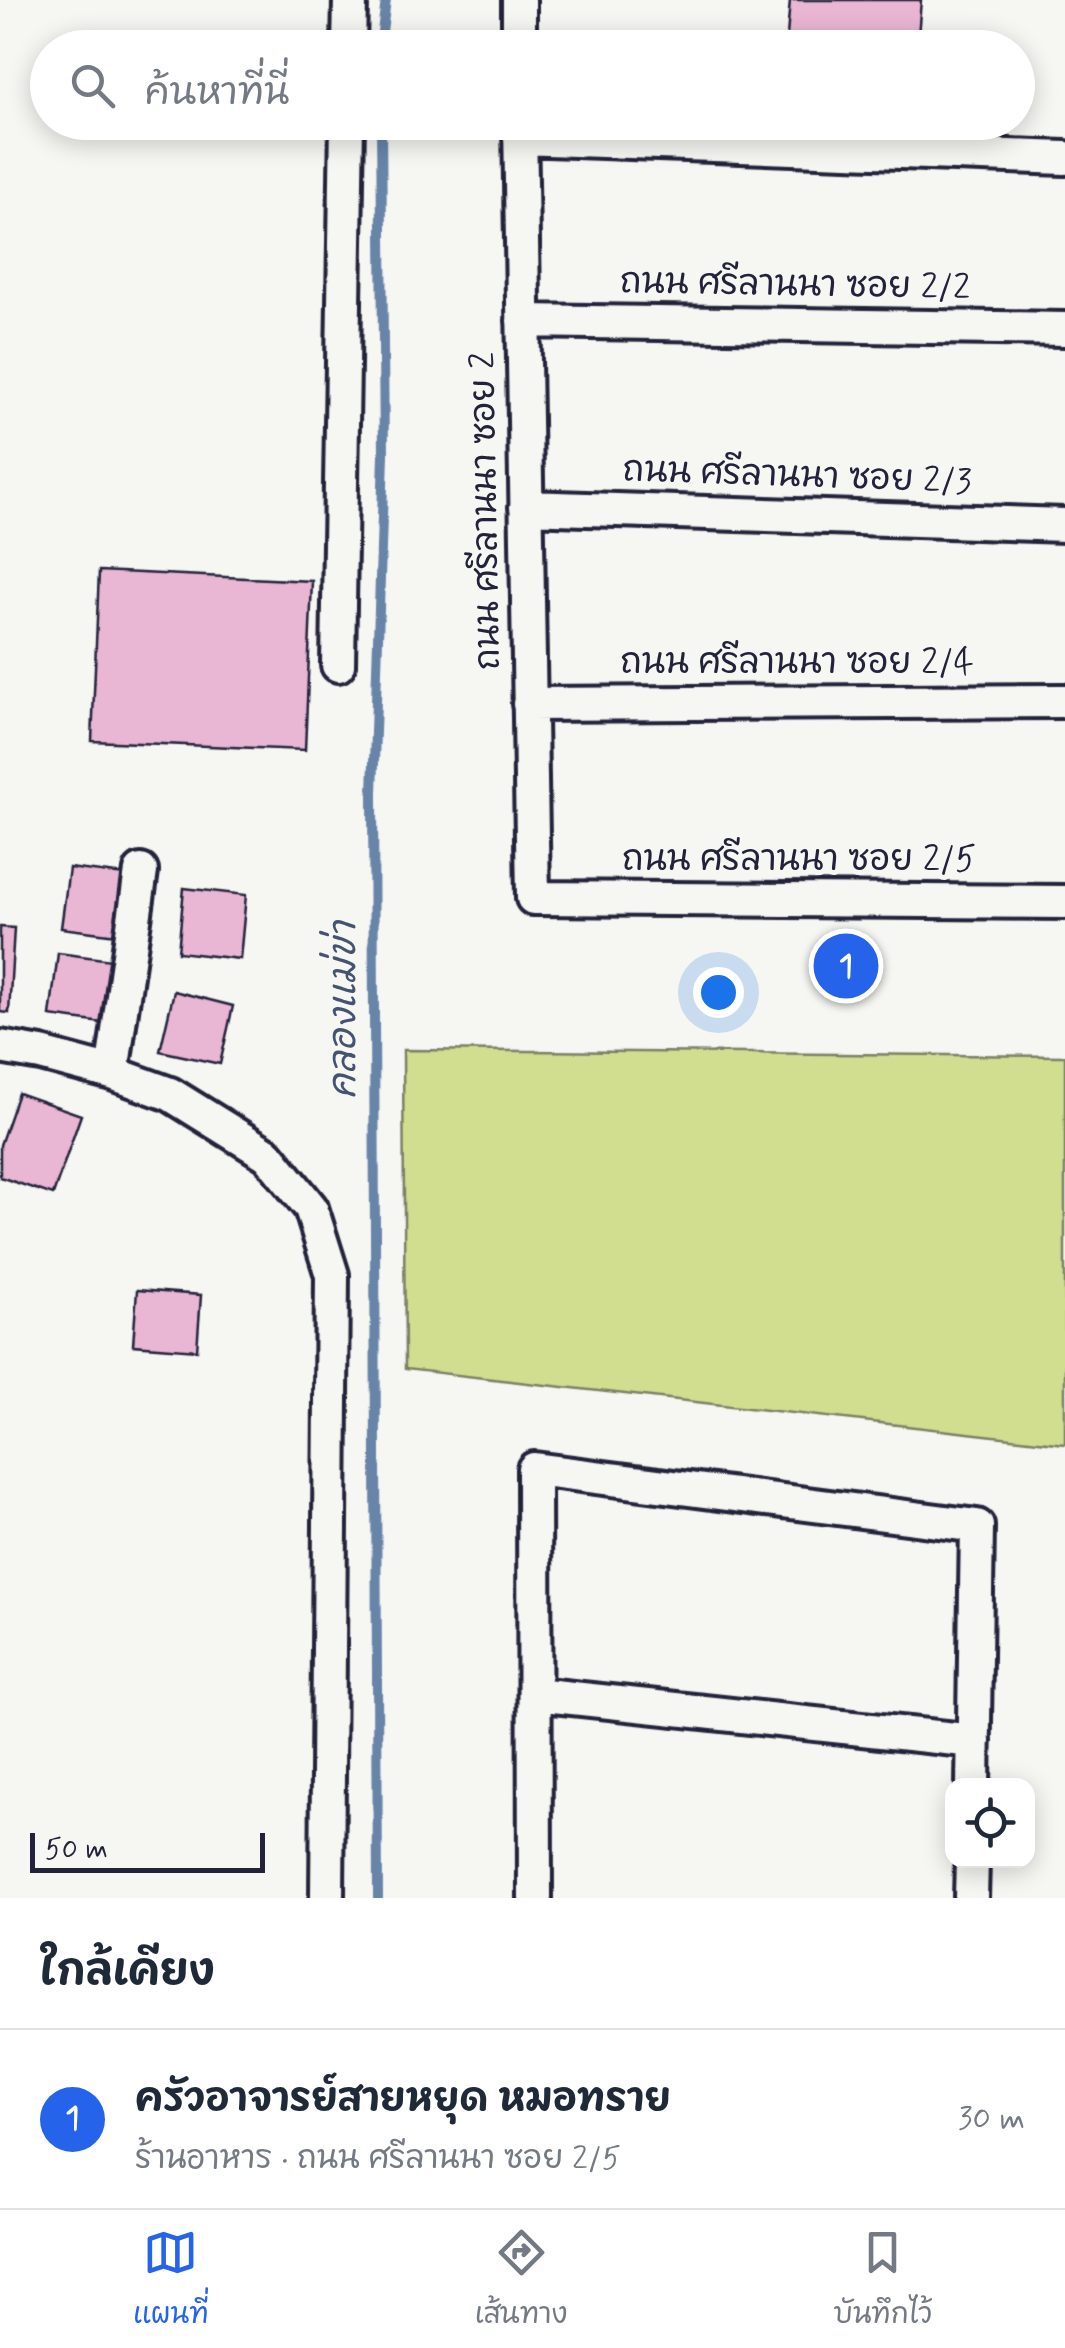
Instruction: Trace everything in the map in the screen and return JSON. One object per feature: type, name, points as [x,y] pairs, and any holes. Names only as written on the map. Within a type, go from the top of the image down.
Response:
[{"type":"street","points":[[349,30],[350,0]]},
{"type":"street","points":[[518,0],[519,30]]},
{"type":"street","points":[[338,665],[347,140]]},
{"type":"street","name":"ถนน ศรีลานนา ซอย 2","points":[[520,140],[533,898]]},
{"type":"street","points":[[715,140],[1065,158]]},
{"type":"street","name":"ถนน ศรีลานนา ซอย 2/2","points":[[523,321],[1065,329]]},
{"type":"street","name":"ถนน ศรีลานนา ซอย 2/3","points":[[526,507],[1065,526]]},
{"type":"street","name":"ถนน ศรีลานนา ซอย 2/4","points":[[530,704],[1065,701]]},
{"type":"street","points":[[112,1073],[142,872]]},
{"type":"street","name":"ถนน ศรีลานนา ซอย 2/5","points":[[533,898],[1065,902]]},
{"type":"street","points":[[0,1047],[112,1073],[170,1094],[268,1155],[311,1208],[332,1275],[327,1898]]},
{"type":"street","points":[[535,1898],[534,1468],[977,1526],[973,1778]]},
{"type":"street","points":[[535,1694],[974,1740]]},
{"type":"street","points":[[972,1868],[972,1898]]},
{"type":"green space","points":[[403,1050],[1065,1056],[1065,1444],[405,1369]]},
{"type":"building","points":[[790,0],[921,0],[918,30],[788,30]]},
{"type":"building","points":[[99,571],[312,581],[305,750],[92,741]]},
{"type":"building","points":[[69,868],[125,875],[117,935],[61,928]]},
{"type":"building","points":[[184,888],[246,895],[240,959],[178,952]]},
{"type":"building","points":[[0,927],[14,928],[9,1013],[0,1012]]},
{"type":"building","points":[[58,953],[119,961],[110,1024],[50,1016]]},
{"type":"building","points":[[174,991],[233,1006],[220,1064],[160,1051]]},
{"type":"building","points":[[18,1093],[81,1115],[53,1195],[0,1177],[0,1145]]},
{"type":"building","points":[[137,1290],[201,1295],[197,1350],[133,1345]]},
{"type":"waterway","name":"คลองแม่ข่า","points":[[382,30],[386,0]]},
{"type":"waterway","name":"คลองแม่ข่า","points":[[378,1898],[373,793],[384,455],[381,140]]},
{"type":"place","name":"ครัวอาจารย์สายหยุด หมอทราย","points":[[846,966]]}]
